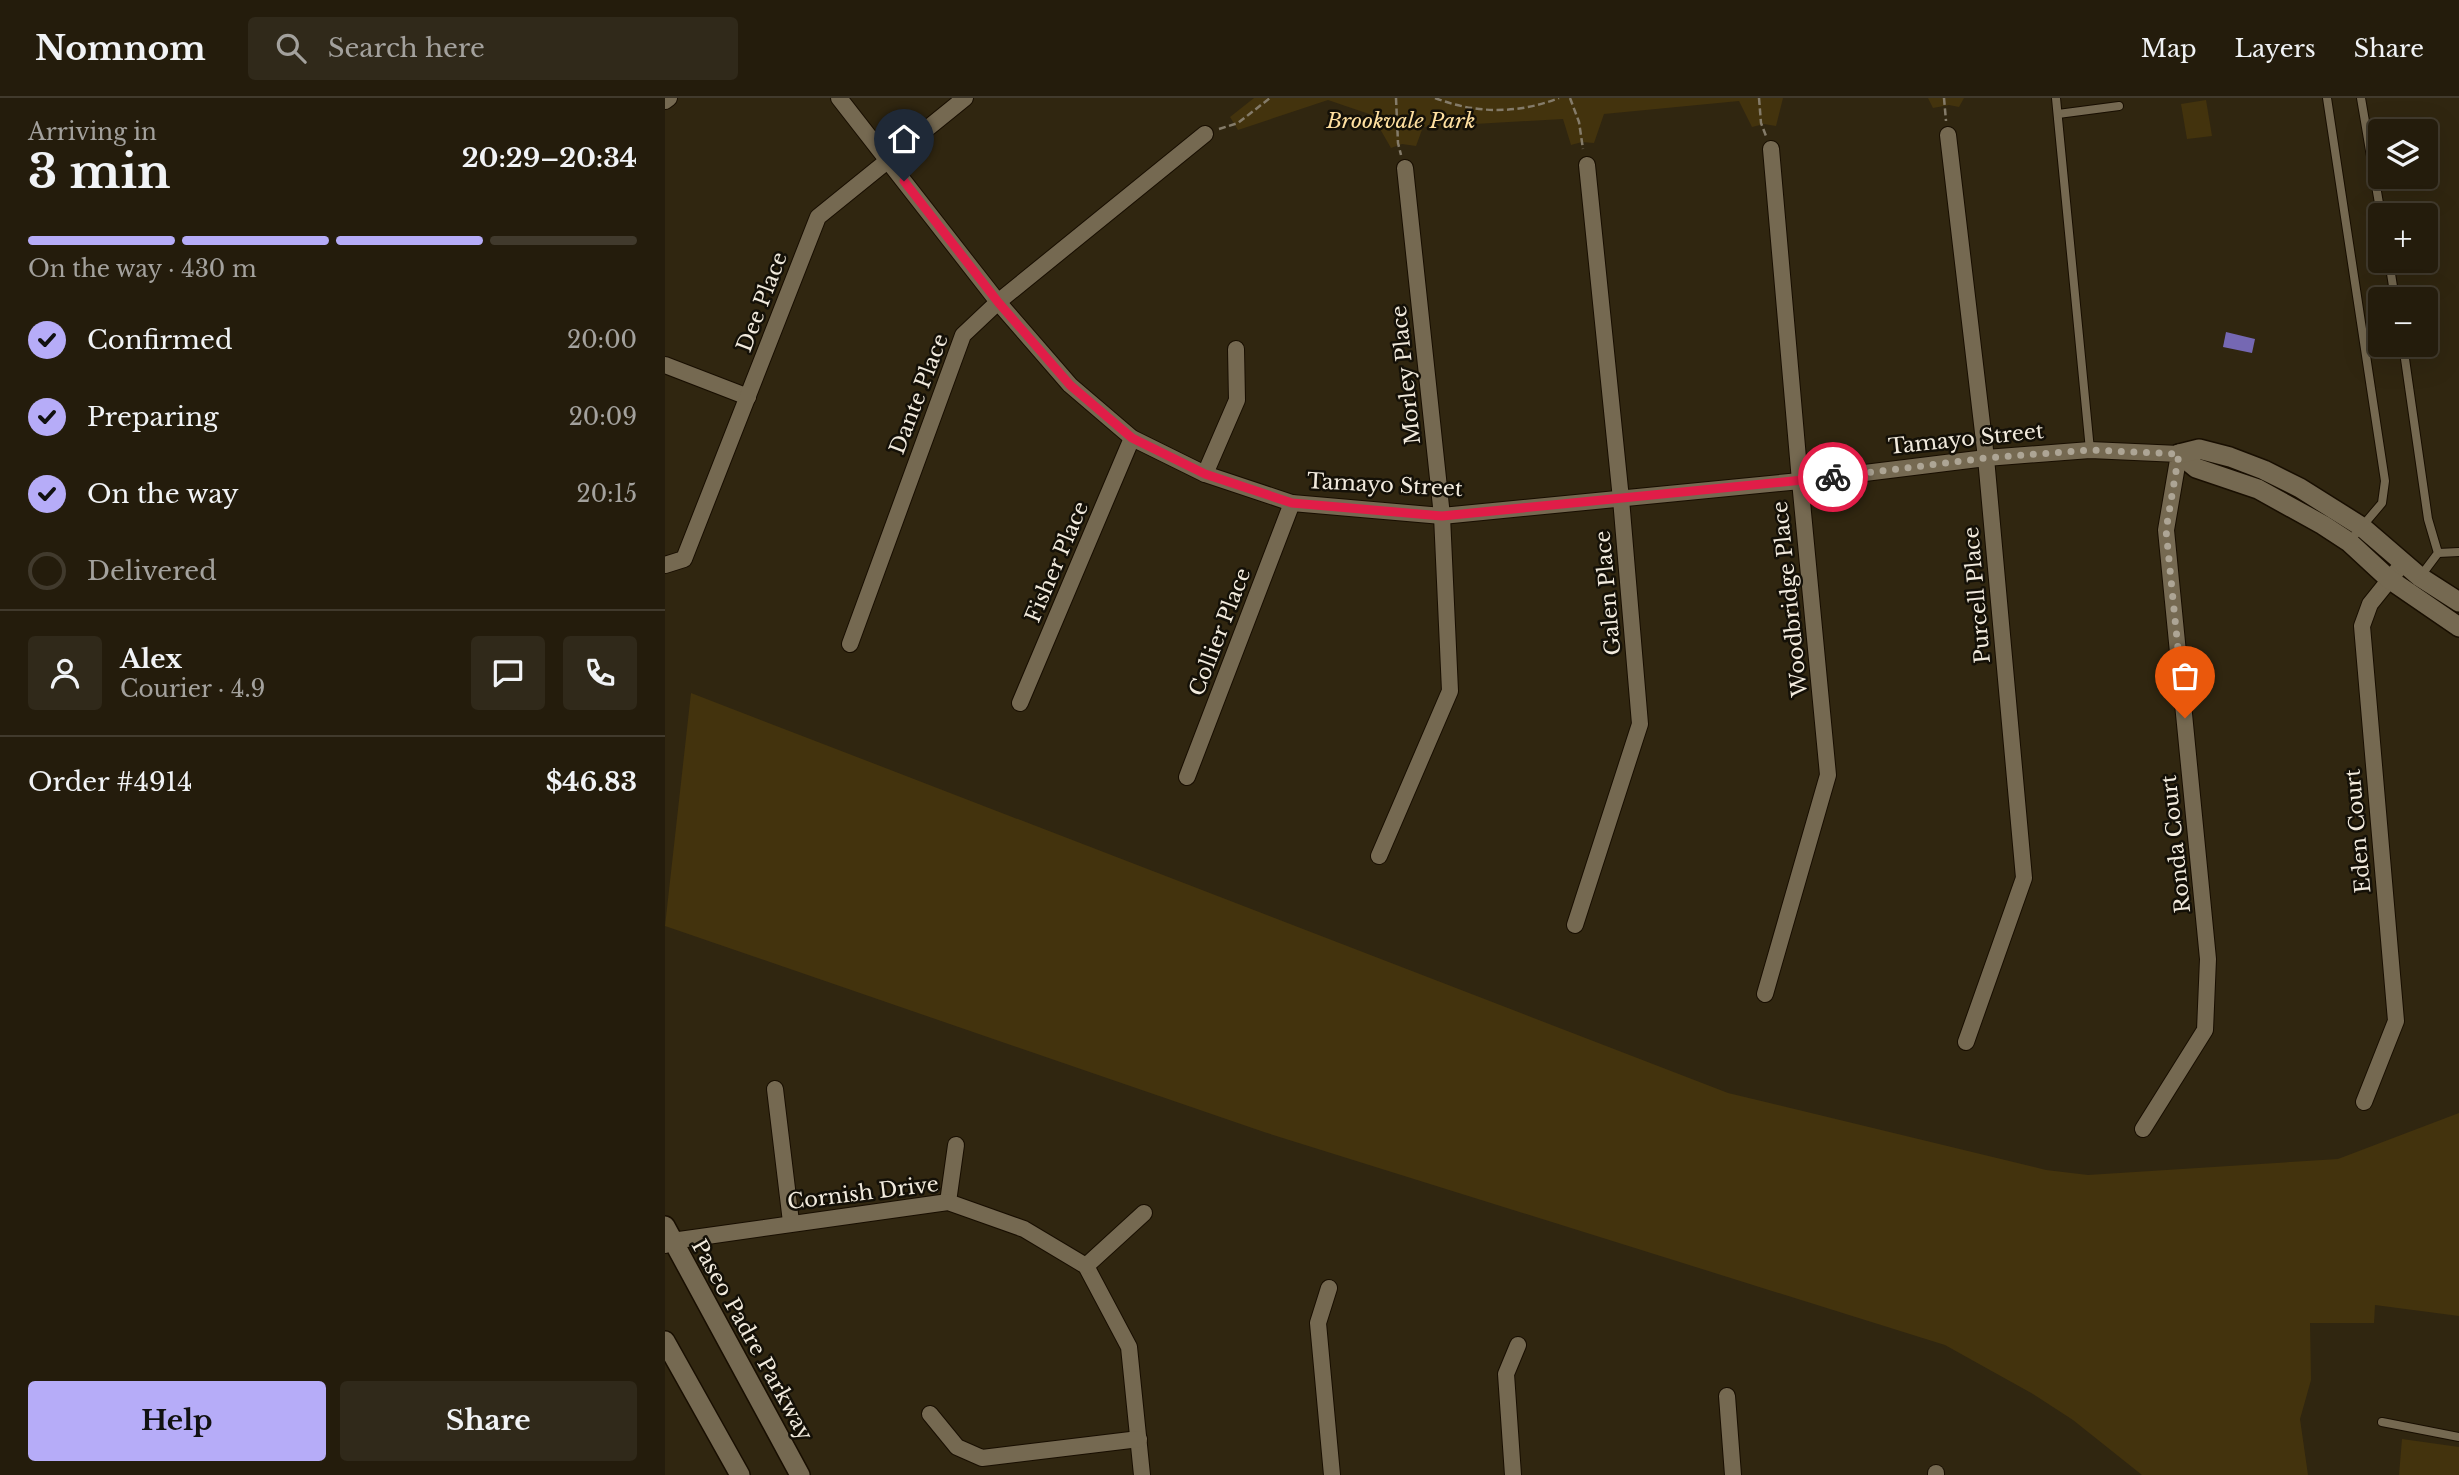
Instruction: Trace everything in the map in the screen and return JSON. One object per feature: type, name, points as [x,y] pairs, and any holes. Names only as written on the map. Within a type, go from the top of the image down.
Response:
[{"type":"street","name":"Tamayo Street","points":[[839,98],[998,302],[1070,385],[1132,438],[1205,474],[1292,503],[1442,516],[1800,481],[1986,458],[2090,450],[2179,454],[2199,449],[2264,470],[2309,493],[2362,527],[2420,577],[2459,602]]},
{"type":"street","name":"Dee Place","points":[[665,565],[684,559],[818,217],[965,98]]},
{"type":"street","name":"Dante Place","points":[[850,644],[963,335],[998,302],[1205,134]]},
{"type":"street","name":"Purcell Place","points":[[1948,135],[1986,458],[2024,878],[1966,1042]]},
{"type":"street","name":"Woodbridge Place","points":[[1765,994],[1828,775],[1771,149]]},
{"type":"street","name":"Galen Place","points":[[1575,925],[1640,724],[1621,499],[1587,165]]},
{"type":"street","name":"Morley Place","points":[[1379,856],[1450,691],[1442,516],[1405,168]]},
{"type":"street","points":[[1205,474],[1237,400],[1236,349]]},
{"type":"street","points":[[665,365],[748,397]]},
{"type":"street","name":"Fisher Place","points":[[1020,703],[1132,438]]},
{"type":"street","name":"Tamayo Street","points":[[2179,454],[2196,468],[2259,489],[2290,505],[2349,542],[2389,579],[2459,626]]},
{"type":"street","name":"Ronda Court","points":[[2143,1129],[2205,1030],[2208,960],[2166,530],[2179,454]]},
{"type":"street","name":"Collier Place","points":[[1187,777],[1292,503]]},
{"type":"street","name":"Eden Court","points":[[2364,1102],[2396,1021],[2362,626],[2369,604],[2403,563]]},
{"type":"street","points":[[775,1088],[791,1223]]},
{"type":"street","points":[[948,1202],[956,1145]]},
{"type":"street","name":"Cornish Drive","points":[[667,1237],[948,1202],[1024,1229],[1086,1266]]},
{"type":"street","points":[[1142,1475],[1129,1347],[1086,1266],[1144,1213]]},
{"type":"street","name":"Paseo Padre Parkway","points":[[667,1237],[800,1475]]},
{"type":"street","points":[[1329,1288],[1318,1323],[1332,1475]]},
{"type":"street","points":[[665,1341],[740,1475]]},
{"type":"street","points":[[1513,1475],[1506,1374],[1518,1345]]},
{"type":"street","points":[[1727,1396],[1733,1475]]},
{"type":"street","points":[[930,1413],[957,1447],[982,1458],[1139,1438]]},
{"type":"lane","points":[[2056,98],[2090,450]]},
{"type":"lane","points":[[2327,98],[2385,481],[2382,503],[2349,542]]},
{"type":"lane","points":[[2361,98],[2379,203]]},
{"type":"lane","points":[[2058,114],[2119,106]]},
{"type":"lane","points":[[2405,357],[2428,519],[2438,553]]},
{"type":"lane","points":[[2438,553],[2459,552]]},
{"type":"lane","points":[[2408,593],[2438,553]]},
{"type":"lane","points":[[2382,1422],[2459,1437]]},
{"type":"path","points":[[1205,134],[1238,123],[1269,98]]},
{"type":"path","points":[[1396,98],[1398,143],[1405,168]]},
{"type":"path","points":[[1435,98],[1466,108],[1497,111],[1540,105],[1559,98]]},
{"type":"path","points":[[1570,98],[1579,122],[1580,139],[1587,165]]},
{"type":"path","points":[[1759,98],[1761,123],[1771,149]]},
{"type":"path","points":[[1944,98],[1948,135]]},
{"type":"green space","name":"Brookvale Park","points":[[1254,98],[1783,98],[1776,126],[1764,124],[1752,127],[1739,101],[1604,114],[1594,143],[1571,145],[1563,119],[1423,127],[1416,146],[1402,144],[1391,148],[1372,115],[1328,100],[1238,130],[1230,117]]},
{"type":"green space","points":[[1928,98],[1964,98],[1959,107],[1949,105],[1933,108]]},
{"type":"green space","points":[[2206,100],[2212,136],[2187,139],[2181,104]]},
{"type":"green space","points":[[691,693],[1728,1093],[2046,1170],[2088,1175],[2338,1159],[2459,1113],[2459,1316],[2375,1305],[2374,1323],[2310,1323],[2311,1380],[2300,1419],[2308,1475],[2142,1475],[2073,1420],[2033,1394],[1945,1345],[1264,1132],[665,926]]},
{"type":"green space","points":[[2402,1439],[2459,1447],[2459,1475],[2399,1475]]},
{"type":"shaded area","points":[[2226,332],[2255,339],[2252,353],[2223,347]]},
{"type":"way so far","points":[[1833,477],[1986,458],[2090,450],[2179,454],[2166,530],[2185,718]]},
{"type":"route","points":[[904,181],[998,302],[1070,385],[1132,438],[1205,474],[1292,503],[1442,516],[1833,477]]}]
